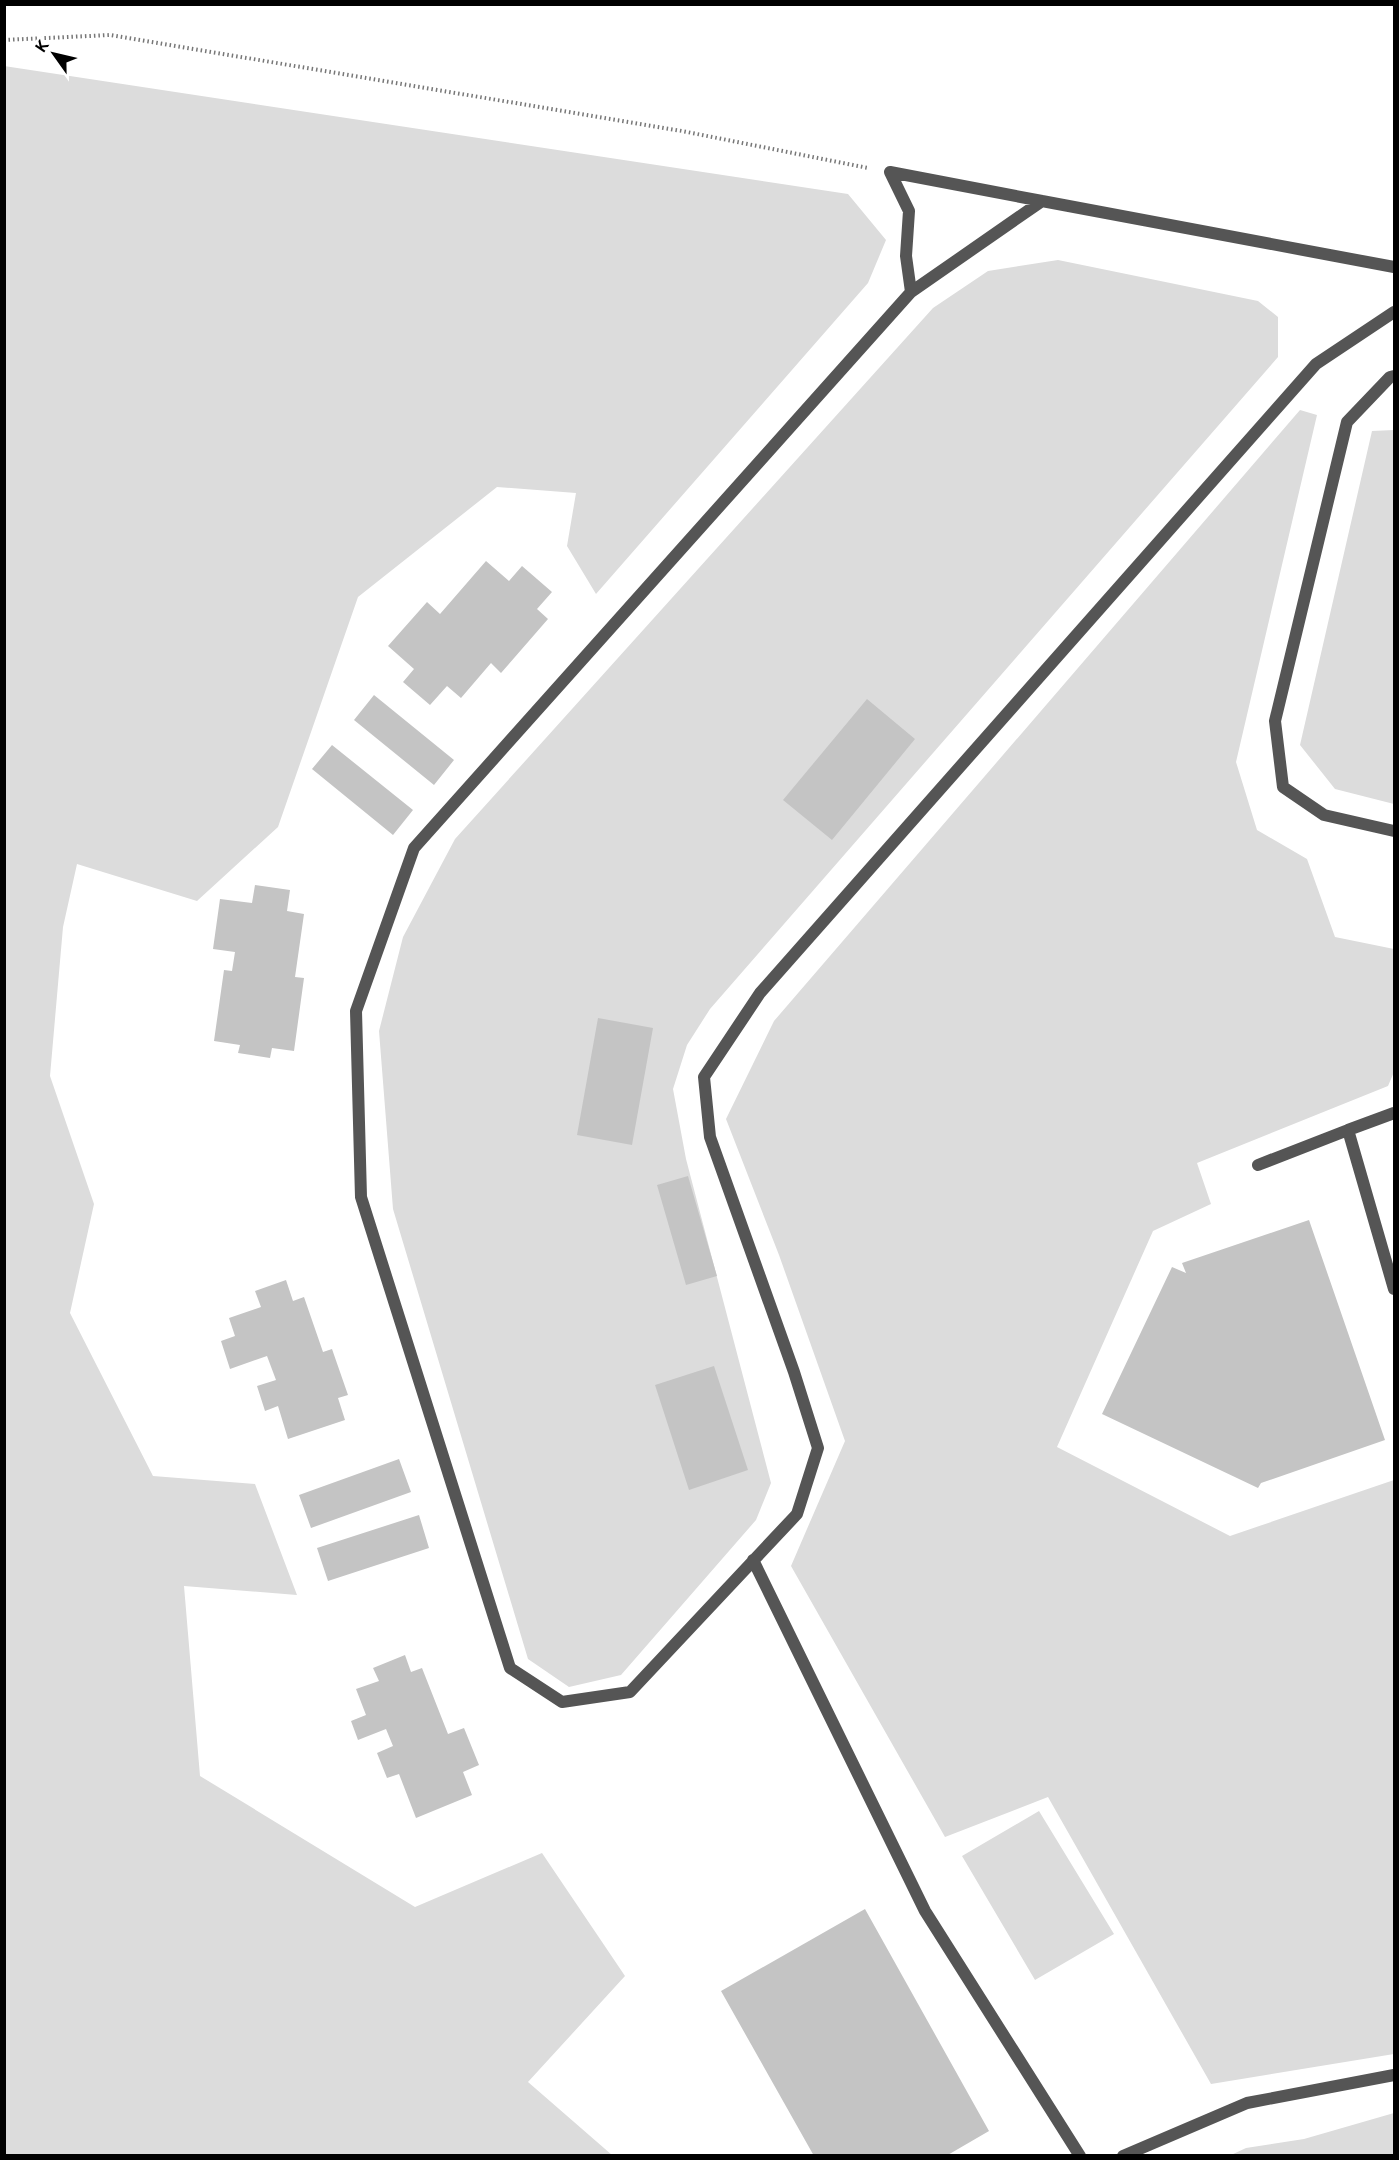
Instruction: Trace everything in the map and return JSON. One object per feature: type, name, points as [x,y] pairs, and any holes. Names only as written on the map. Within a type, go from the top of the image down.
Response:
[{"type":"lane","points":[[890,172],[1395,267]]},
{"type":"lane","points":[[890,172],[909,211],[906,256],[911,292]]},
{"type":"lane","points":[[1042,201],[911,292],[414,848],[356,1011],[361,1197],[510,1668],[562,1702],[630,1692],[796,1514],[818,1448],[794,1372],[710,1137],[704,1077],[760,993],[1316,364],[1395,312]]},
{"type":"lane","points":[[1395,376],[1390,377],[1347,422],[1275,721],[1282,787],[1324,815],[1395,831]]},
{"type":"lane","points":[[1258,1165],[1395,1113]]},
{"type":"lane","points":[[1348,1130],[1395,1289]]},
{"type":"lane","points":[[753,1560],[925,1911],[1080,2156]]},
{"type":"lane","points":[[1123,2156],[1247,2103],[1395,2075]]},
{"type":"path","points":[[4,40],[110,35],[682,131],[890,172]]},
{"type":"shaded area","points":[[4,66],[848,194],[886,240],[868,283],[596,594],[567,546],[576,493],[497,487],[358,597],[278,827],[197,901],[77,864],[63,927],[50,1076],[94,1204],[70,1313],[153,1476],[255,1484],[297,1595],[184,1586],[200,1776],[415,1907],[542,1853],[625,1976],[528,2082],[612,2155],[5,2155]]},
{"type":"shaded area","points":[[1058,260],[1258,301],[1278,317],[1278,357],[710,1009],[687,1045],[673,1089],[686,1159],[771,1483],[756,1520],[621,1675],[569,1687],[528,1659],[393,1209],[379,1031],[403,937],[455,839],[933,308],[988,271]]},
{"type":"shaded area","points":[[1300,410],[1317,415],[1236,762],[1257,830],[1307,859],[1335,937],[1394,949],[1394,1072],[1388,1086],[1197,1163],[1211,1204],[1153,1231],[1057,1447],[1230,1536],[1394,1480],[1394,2054],[1211,2084],[1048,1797],[945,1837],[791,1566],[845,1441],[779,1255],[726,1119],[774,1021]]},
{"type":"shaded area","points":[[1394,430],[1394,804],[1335,789],[1300,745],[1372,431]]},
{"type":"shaded area","points":[[1039,1811],[1114,1934],[1035,1980],[962,1856]]},
{"type":"shaded area","points":[[1394,2113],[1394,2155],[1231,2155],[1246,2148],[1304,2139]]},
{"type":"building","points":[[486,561],[509,581],[522,566],[552,592],[537,609],[548,619],[501,673],[491,663],[461,698],[447,686],[430,705],[403,682],[414,669],[388,646],[427,602],[440,614]]},
{"type":"building","points":[[374,695],[454,760],[434,785],[354,720]]},
{"type":"building","points":[[867,699],[915,739],[832,840],[783,800]]},
{"type":"building","points":[[332,745],[413,810],[393,835],[312,769]]},
{"type":"building","points":[[255,885],[290,890],[287,911],[304,914],[295,977],[304,978],[294,1051],[272,1048],[270,1058],[238,1053],[240,1045],[214,1041],[224,970],[232,971],[235,952],[213,949],[220,899],[252,903]]},
{"type":"building","points":[[598,1018],[653,1028],[632,1145],[577,1135]]},
{"type":"building","points":[[688,1176],[717,1276],[686,1285],[657,1185]]},
{"type":"building","points":[[1309,1220],[1385,1440],[1261,1483],[1258,1488],[1102,1414],[1172,1267],[1186,1273],[1182,1263]]},
{"type":"building","points":[[286,1280],[293,1301],[304,1297],[323,1352],[332,1349],[348,1395],[338,1398],[345,1420],[288,1439],[278,1406],[265,1411],[257,1386],[276,1380],[267,1356],[230,1369],[221,1341],[235,1336],[229,1318],[261,1307],[255,1291]]},
{"type":"building","points":[[714,1366],[748,1470],[689,1490],[655,1385]]},
{"type":"building","points":[[399,1459],[411,1492],[311,1528],[299,1495]]},
{"type":"building","points":[[419,1515],[429,1548],[328,1581],[317,1548]]},
{"type":"building","points":[[405,1655],[411,1672],[422,1668],[448,1734],[464,1728],[479,1765],[463,1772],[472,1795],[416,1818],[399,1774],[387,1778],[377,1753],[393,1746],[386,1729],[358,1740],[351,1721],[366,1715],[356,1689],[379,1681],[373,1668]]},
{"type":"building","points":[[865,1909],[989,2131],[946,2156],[814,2156],[721,1991]]}]
